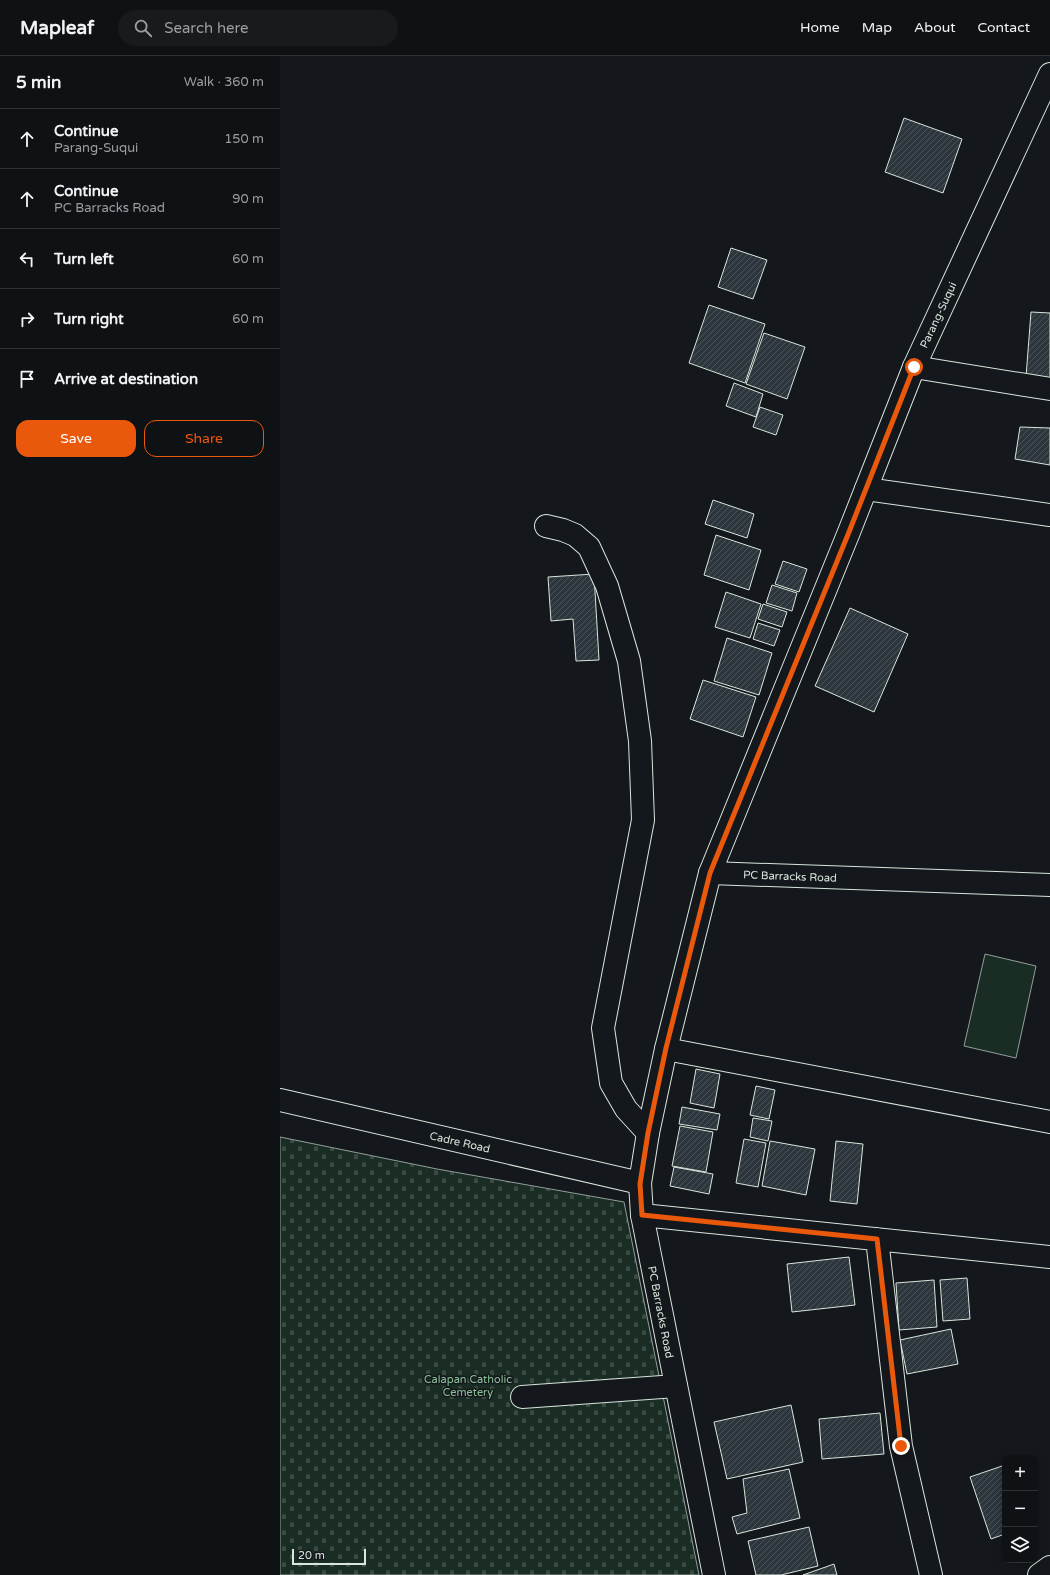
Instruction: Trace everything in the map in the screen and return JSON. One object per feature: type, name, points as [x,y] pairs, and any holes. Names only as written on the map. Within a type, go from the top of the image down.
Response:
[{"type":"main road","name":"Parang-Suqui","points":[[710,873],[914,367],[1050,74]]},
{"type":"main road","points":[[914,367],[1050,389]]},
{"type":"main road","points":[[866,489],[1050,515]]},
{"type":"main road","points":[[546,526],[564,530],[575,535],[589,547],[607,586],[629,661],[640,741],[643,820],[603,1028],[611,1083],[626,1109],[648,1133]]},
{"type":"main road","name":"PC Barracks Road","points":[[714,1575],[642,1215],[640,1184],[648,1133],[666,1048],[710,873],[1050,885]]},
{"type":"main road","points":[[666,1048],[1050,1122]]},
{"type":"main road","name":"Cadre Road","points":[[280,1100],[640,1184]]},
{"type":"main road","points":[[642,1215],[1050,1257]]},
{"type":"main road","points":[[877,1239],[901,1446],[931,1575]]},
{"type":"main road","points":[[522,1396],[676,1386]]},
{"type":"main road","points":[[1039,1575],[1050,1567]]},
{"type":"green space","points":[[985,954],[1036,966],[1016,1058],[964,1046]]},
{"type":"green space","name":"Calapan Catholic Cemetery","points":[[280,1137],[437,1169],[624,1202],[699,1575],[280,1575]]},
{"type":"building","points":[[904,118],[962,139],[943,193],[885,172]]},
{"type":"building","points":[[731,248],[767,260],[753,299],[718,287]]},
{"type":"building","points":[[709,305],[765,324],[745,383],[689,363]]},
{"type":"building","points":[[1031,312],[1050,313],[1050,379],[1026,377]]},
{"type":"building","points":[[764,333],[805,347],[787,399],[746,384]]},
{"type":"building","points":[[734,383],[763,394],[756,417],[726,406]]},
{"type":"building","points":[[760,407],[783,415],[776,435],[753,427]]},
{"type":"building","points":[[1020,427],[1050,428],[1050,465],[1015,459]]},
{"type":"building","points":[[713,500],[754,514],[747,538],[705,524]]},
{"type":"building","points":[[716,535],[761,550],[749,590],[704,575]]},
{"type":"building","points":[[783,561],[807,569],[799,592],[775,584]]},
{"type":"building","points":[[594,574],[599,660],[576,661],[573,619],[551,621],[548,577]]},
{"type":"building","points":[[772,585],[797,593],[792,611],[766,603]]},
{"type":"building","points":[[726,592],[761,604],[750,638],[715,627]]},
{"type":"building","points":[[763,604],[787,612],[782,627],[758,619]]},
{"type":"building","points":[[850,608],[908,634],[874,712],[815,686]]},
{"type":"building","points":[[758,623],[780,630],[774,646],[753,639]]},
{"type":"building","points":[[727,638],[772,653],[759,695],[714,681]]},
{"type":"building","points":[[703,680],[756,697],[743,737],[690,719]]},
{"type":"building","points":[[696,1069],[720,1074],[714,1108],[690,1103]]},
{"type":"building","points":[[756,1086],[775,1090],[769,1119],[750,1115]]},
{"type":"building","points":[[682,1107],[720,1114],[717,1130],[679,1124]]},
{"type":"building","points":[[753,1118],[772,1121],[768,1141],[750,1137]]},
{"type":"building","points":[[680,1126],[713,1132],[706,1172],[672,1166]]},
{"type":"building","points":[[744,1139],[766,1143],[758,1187],[736,1183]]},
{"type":"building","points":[[770,1141],[815,1149],[806,1195],[762,1186]]},
{"type":"building","points":[[836,1141],[863,1144],[857,1204],[830,1201]]},
{"type":"building","points":[[674,1167],[713,1174],[709,1194],[670,1186]]},
{"type":"building","points":[[849,1257],[855,1305],[792,1312],[787,1264]]},
{"type":"building","points":[[967,1278],[970,1319],[943,1321],[940,1280]]},
{"type":"building","points":[[934,1280],[937,1327],[899,1330],[896,1283]]},
{"type":"building","points":[[951,1329],[958,1364],[907,1374],[900,1340]]},
{"type":"building","points":[[791,1405],[803,1462],[727,1479],[714,1422]]},
{"type":"building","points":[[880,1413],[884,1454],[822,1459],[819,1419]]},
{"type":"building","points":[[1002,1466],[1002,1535],[991,1539],[970,1477]]},
{"type":"building","points":[[789,1469],[800,1518],[737,1534],[732,1517],[747,1513],[743,1479]]},
{"type":"building","points":[[809,1527],[818,1566],[781,1575],[756,1575],[748,1541]]},
{"type":"building","points":[[834,1564],[837,1575],[803,1575]]},
{"type":"route","points":[[901,1446],[877,1239],[642,1215],[640,1184],[648,1133],[666,1048],[710,873],[849,532],[914,367]]}]
